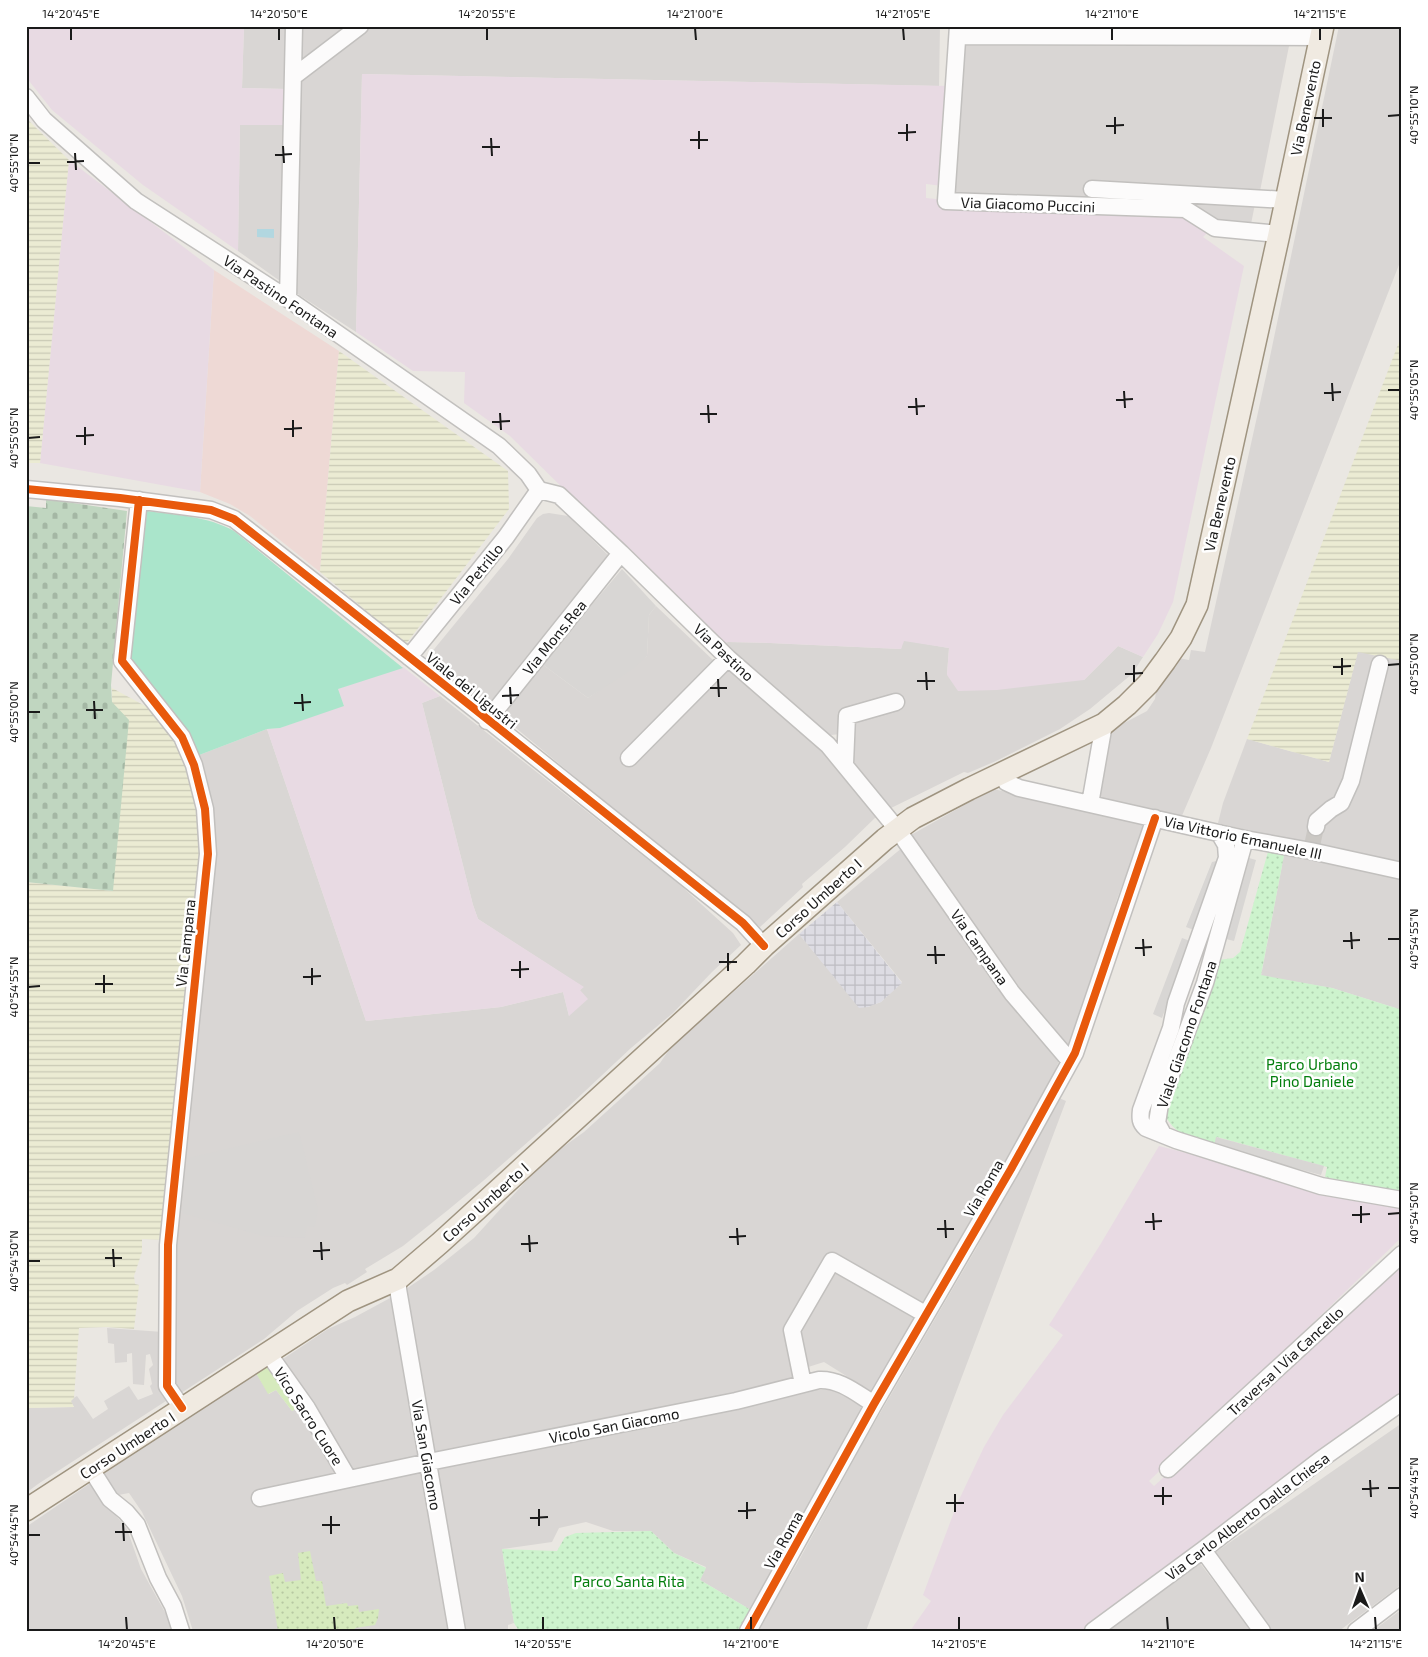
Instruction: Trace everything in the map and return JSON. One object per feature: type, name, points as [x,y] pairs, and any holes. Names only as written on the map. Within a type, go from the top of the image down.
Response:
[{"type":"main road","name":"Via Benevento","points":[[897,829],[969,788],[1104,724],[1134,698],[1165,661],[1181,638],[1196,605],[1279,234],[1322,31]]},
{"type":"main road","name":"Corso Umberto I","points":[[26,1510],[348,1301],[398,1278],[440,1243],[764,946],[897,829]]},
{"type":"street","points":[[288,299],[294,26]]},
{"type":"street","points":[[293,77],[360,26]]},
{"type":"street","points":[[958,31],[1322,31]]},
{"type":"street","name":"Via Giacomo Puccini","points":[[958,31],[946,201],[1185,209],[1215,228],[1279,234]]},
{"type":"street","name":"Via Pastino Fontana","points":[[26,97],[44,120],[136,201],[288,299],[499,446],[528,474],[539,490]]},
{"type":"street","points":[[1092,189],[1286,200]]},
{"type":"street","name":"Viale dei Ligustri","points":[[26,489],[140,500],[211,510],[234,519],[743,923],[764,946]]},
{"type":"street","name":"Via Pastino","points":[[539,490],[559,495],[728,658],[828,745],[897,829]]},
{"type":"street","name":"Via Petrillo","points":[[409,657],[506,537],[539,490]]},
{"type":"street","name":"Via Campana","points":[[140,500],[122,661],[182,737],[194,765],[205,809],[208,854],[168,1245],[167,1386],[182,1408]]},
{"type":"street","name":"Via Mons.Rea","points":[[487,721],[621,553]]},
{"type":"street","points":[[629,758],[728,658]]},
{"type":"street","points":[[1316,827],[1317,821],[1341,803],[1352,781],[1380,664]]},
{"type":"street","points":[[845,764],[847,716],[896,702]]},
{"type":"street","points":[[1090,804],[1104,724]]},
{"type":"street","name":"Via Vittorio Emanuele III","points":[[1002,774],[1006,782],[1018,788],[1219,833],[1312,848],[1402,871]]},
{"type":"street","name":"Via Roma","points":[[748,1631],[874,1404],[1011,1169],[1075,1053],[1155,818]]},
{"type":"street","name":"Via Campana","points":[[897,829],[1012,992],[1070,1061]]},
{"type":"street","points":[[1219,833],[1226,845],[1227,858],[1176,1003],[1171,1028],[1141,1110],[1140,1118],[1142,1124],[1146,1128],[1176,1140],[1321,1186],[1402,1200]]},
{"type":"street","name":"Viale Giacomo Fontana","points":[[1163,1134],[1157,1123],[1160,1104],[1208,975],[1245,838]]},
{"type":"street","name":"Traversa I Via Cancello","points":[[1168,1469],[1402,1254]]},
{"type":"street","points":[[803,1384],[792,1330],[832,1261],[925,1314]]},
{"type":"street","name":"Via San Giacomo","points":[[398,1278],[398,1289],[457,1631]]},
{"type":"street","name":"Vico Sacro Cuore","points":[[268,1353],[307,1408],[348,1478]]},
{"type":"street","name":"Vicolo San Giacomo","points":[[260,1498],[348,1478],[736,1401],[819,1380],[838,1382],[874,1404]]},
{"type":"street","name":"Via Carlo Alberto Dalla Chiesa","points":[[1093,1631],[1320,1460],[1402,1402]]},
{"type":"street","points":[[91,1469],[110,1499],[137,1524],[158,1578],[173,1606],[182,1631]]},
{"type":"street","points":[[1203,1550],[1262,1631]]},
{"type":"street","points":[[1362,1628],[1402,1596]]},
{"type":"shaded area","points":[[26,26],[244,26],[242,88],[286,89],[286,125],[240,125],[238,251],[143,185],[52,110],[26,77]]},
{"type":"shaded area","points":[[244,26],[287,26],[285,46],[286,89],[242,88]]},
{"type":"shaded area","points":[[300,26],[940,26],[939,86],[362,74],[356,332],[293,291]]},
{"type":"shaded area","points":[[963,26],[1295,26],[963,27]]},
{"type":"shaded area","points":[[1339,26],[1402,26],[1402,257],[1211,748],[1181,818],[1095,800],[1107,732],[1147,711],[1155,699],[1158,678],[1173,657],[1189,660],[1191,650],[1205,652],[1266,376]]},
{"type":"shaded area","points":[[961,46],[1289,46],[1260,191],[1251,224],[950,198]]},
{"type":"shaded area","points":[[362,74],[948,86],[943,186],[926,184],[926,198],[1184,213],[1216,224],[1203,237],[1244,266],[1173,602],[1158,634],[1143,657],[1118,646],[1084,680],[997,690],[958,691],[947,675],[949,648],[904,641],[901,649],[770,643],[728,642],[721,644],[510,436],[464,403],[465,372],[413,371],[356,332]]},
{"type":"shaded area","points":[[240,125],[286,125],[280,281],[238,251]]},
{"type":"shaded area","points":[[69,160],[214,270],[200,492],[40,463]]},
{"type":"shaded area","points":[[214,270],[339,351],[320,572],[250,516],[230,504],[200,492]]},
{"type":"shaded area","points":[[549,513],[568,516],[610,557],[487,708],[426,659],[508,559],[537,518]]},
{"type":"shaded area","points":[[622,569],[656,606],[649,615],[647,656],[633,669],[588,698],[542,664]]},
{"type":"shaded area","points":[[656,606],[714,661],[728,665],[811,735],[878,815],[845,847],[802,884],[803,887],[760,927],[712,890],[500,715],[542,664],[588,698],[647,656],[649,615]]},
{"type":"shaded area","points":[[903,640],[949,648],[947,674],[1084,680],[1118,646],[1143,657],[1132,674],[1090,709],[1060,729],[996,761],[968,773],[964,772],[885,811],[850,768],[851,709],[841,734],[820,736],[721,644],[728,642],[770,643],[901,649]]},
{"type":"shaded area","points":[[1358,651],[1402,661],[1402,867],[1218,823],[1223,803],[1247,739],[1329,762]]},
{"type":"shaded area","points":[[403,667],[440,696],[422,703],[478,919],[584,987],[580,990],[588,999],[569,1016],[563,992],[501,1007],[366,1021],[267,729],[280,728],[344,705],[337,689]]},
{"type":"shaded area","points":[[440,696],[679,884],[733,933],[741,945],[673,1013],[631,1048],[568,1107],[483,1181],[403,1246],[365,1269],[367,1272],[347,1285],[345,1283],[333,1288],[297,1311],[264,1339],[178,1395],[173,1385],[170,1290],[194,757],[267,729],[366,1021],[501,1007],[563,992],[569,1016],[583,987],[478,919],[422,703]]},
{"type":"shaded area","points":[[993,789],[1146,822],[1117,899],[1098,964],[1067,1053],[1027,1006],[911,835]]},
{"type":"shaded area","points":[[903,847],[1061,1056],[1050,1083],[921,1306],[831,1255],[787,1332],[795,1384],[433,1458],[413,1350],[406,1289],[434,1270],[474,1238],[527,1180],[556,1152],[584,1132],[660,1063],[671,1047],[799,934],[822,962],[868,1007],[881,1002],[902,982],[837,902]]},
{"type":"shaded area","points":[[1285,850],[1402,876],[1402,1010],[1332,988],[1261,976]]},
{"type":"shaded area","points":[[1249,858],[1256,860],[1234,941],[1226,939]]},
{"type":"shaded area","points":[[1221,860],[1194,930],[1186,927],[1212,862]]},
{"type":"shaded area","points":[[837,902],[902,983],[881,1002],[868,1007],[859,1008],[799,934]]},
{"type":"shaded area","points":[[1182,938],[1190,941],[1162,1018],[1153,1014]]},
{"type":"shaded area","points":[[1059,1098],[1066,1101],[866,1631],[756,1631],[797,1564],[865,1439],[977,1247],[1024,1158]]},
{"type":"shaded area","points":[[299,1132],[318,1209],[315,1227],[307,1226],[305,1238],[263,1236],[182,1213],[188,1158]]},
{"type":"shaded area","points":[[1216,1137],[1324,1166],[1321,1175],[1214,1146]]},
{"type":"shaded area","points":[[1159,1146],[1303,1186],[1402,1208],[1402,1237],[1149,1481],[1154,1486],[1402,1263],[1402,1395],[1082,1631],[910,1631],[931,1601],[923,1595],[957,1504],[984,1447],[1003,1415],[1063,1335],[1049,1325],[1100,1245]]},
{"type":"shaded area","points":[[833,1270],[918,1316],[875,1394],[824,1362],[805,1368],[796,1330]]},
{"type":"shaded area","points":[[392,1297],[425,1456],[358,1472],[347,1466],[280,1361],[328,1329]]},
{"type":"shaded area","points":[[107,1328],[163,1332],[169,1399],[26,1493],[26,1408],[74,1407],[70,1400],[77,1396],[93,1419],[108,1409],[104,1401],[129,1386],[138,1400],[153,1394],[150,1386],[152,1384],[149,1369],[153,1365],[150,1354],[146,1355],[144,1385],[133,1384],[132,1353],[127,1354],[127,1362],[115,1363],[114,1344],[108,1343]]},
{"type":"shaded area","points":[[256,1373],[269,1394],[276,1390],[292,1411],[302,1406],[341,1472],[425,1466],[451,1631],[193,1631],[182,1596],[142,1512],[129,1493],[113,1496],[99,1475]]},
{"type":"shaded area","points":[[832,1389],[864,1404],[751,1610],[700,1580],[706,1567],[674,1553],[651,1531],[613,1531],[586,1522],[559,1528],[552,1542],[502,1549],[514,1623],[508,1625],[508,1631],[462,1631],[433,1466],[803,1391]]},
{"type":"shaded area","points":[[1402,1423],[1402,1584],[1339,1631],[1270,1631],[1213,1554]]},
{"type":"shaded area","points":[[92,1482],[104,1501],[127,1529],[141,1569],[172,1625],[173,1631],[26,1631],[26,1527]]},
{"type":"shaded area","points":[[1199,1562],[1252,1631],[1105,1631]]},
{"type":"shaded area","points":[[1402,1609],[1402,1631],[1374,1631],[1374,1630]]},
{"type":"green space","points":[[26,118],[69,160],[40,463],[26,463]]},
{"type":"green space","points":[[1402,334],[1402,661],[1358,652],[1329,762],[1247,739]]},
{"type":"green space","points":[[339,351],[508,471],[509,509],[406,644],[320,572]]},
{"type":"green space","points":[[46,499],[127,511],[111,685],[112,702],[129,720],[113,891],[26,882],[26,506],[46,508]]},
{"type":"green space","points":[[147,511],[203,519],[234,531],[403,668],[338,689],[344,706],[280,728],[267,729],[194,757],[129,660]]},
{"type":"green space","points":[[112,688],[149,708],[177,739],[189,767],[200,809],[202,854],[167,1173],[163,1240],[142,1239],[142,1252],[134,1276],[135,1284],[139,1285],[134,1329],[79,1328],[74,1398],[71,1401],[74,1407],[26,1408],[26,882],[113,891]]},
{"type":"green space","name":"Parco Urbano Pino Daniele","points":[[1269,848],[1285,850],[1261,975],[1332,988],[1402,1010],[1402,1193],[1325,1177],[1327,1167],[1217,1137],[1214,1146],[1181,1133],[1175,1129],[1165,1116],[1167,1104],[1205,1007],[1219,960],[1233,958],[1240,952]]},
{"type":"green space","points":[[272,1362],[302,1406],[292,1411],[276,1390],[268,1394],[256,1373]]},
{"type":"green space","name":"Parco Santa Rita","points":[[651,1531],[674,1553],[706,1568],[700,1580],[751,1610],[739,1631],[519,1631],[514,1623],[502,1549],[557,1551],[565,1537],[576,1533]]},
{"type":"green space","points":[[310,1551],[316,1581],[322,1581],[326,1606],[347,1603],[348,1606],[358,1605],[359,1612],[379,1609],[375,1625],[355,1628],[355,1631],[278,1631],[269,1576],[283,1573],[285,1582],[301,1580],[298,1553]]},
{"type":"water","points":[[257,229],[274,229],[274,238],[257,237]]},
{"type":"tunnel","points":[[1312,846],[1316,827]]},
{"type":"cycle path","points":[[26,489],[120,498],[211,510],[234,519],[743,923],[764,946]]},
{"type":"cycle path","points":[[139,500],[122,661],[182,737],[194,765],[205,809],[208,854],[168,1245],[167,1386],[182,1408]]},
{"type":"cycle path","points":[[748,1631],[874,1404],[1011,1169],[1075,1053],[1155,818]]}]
